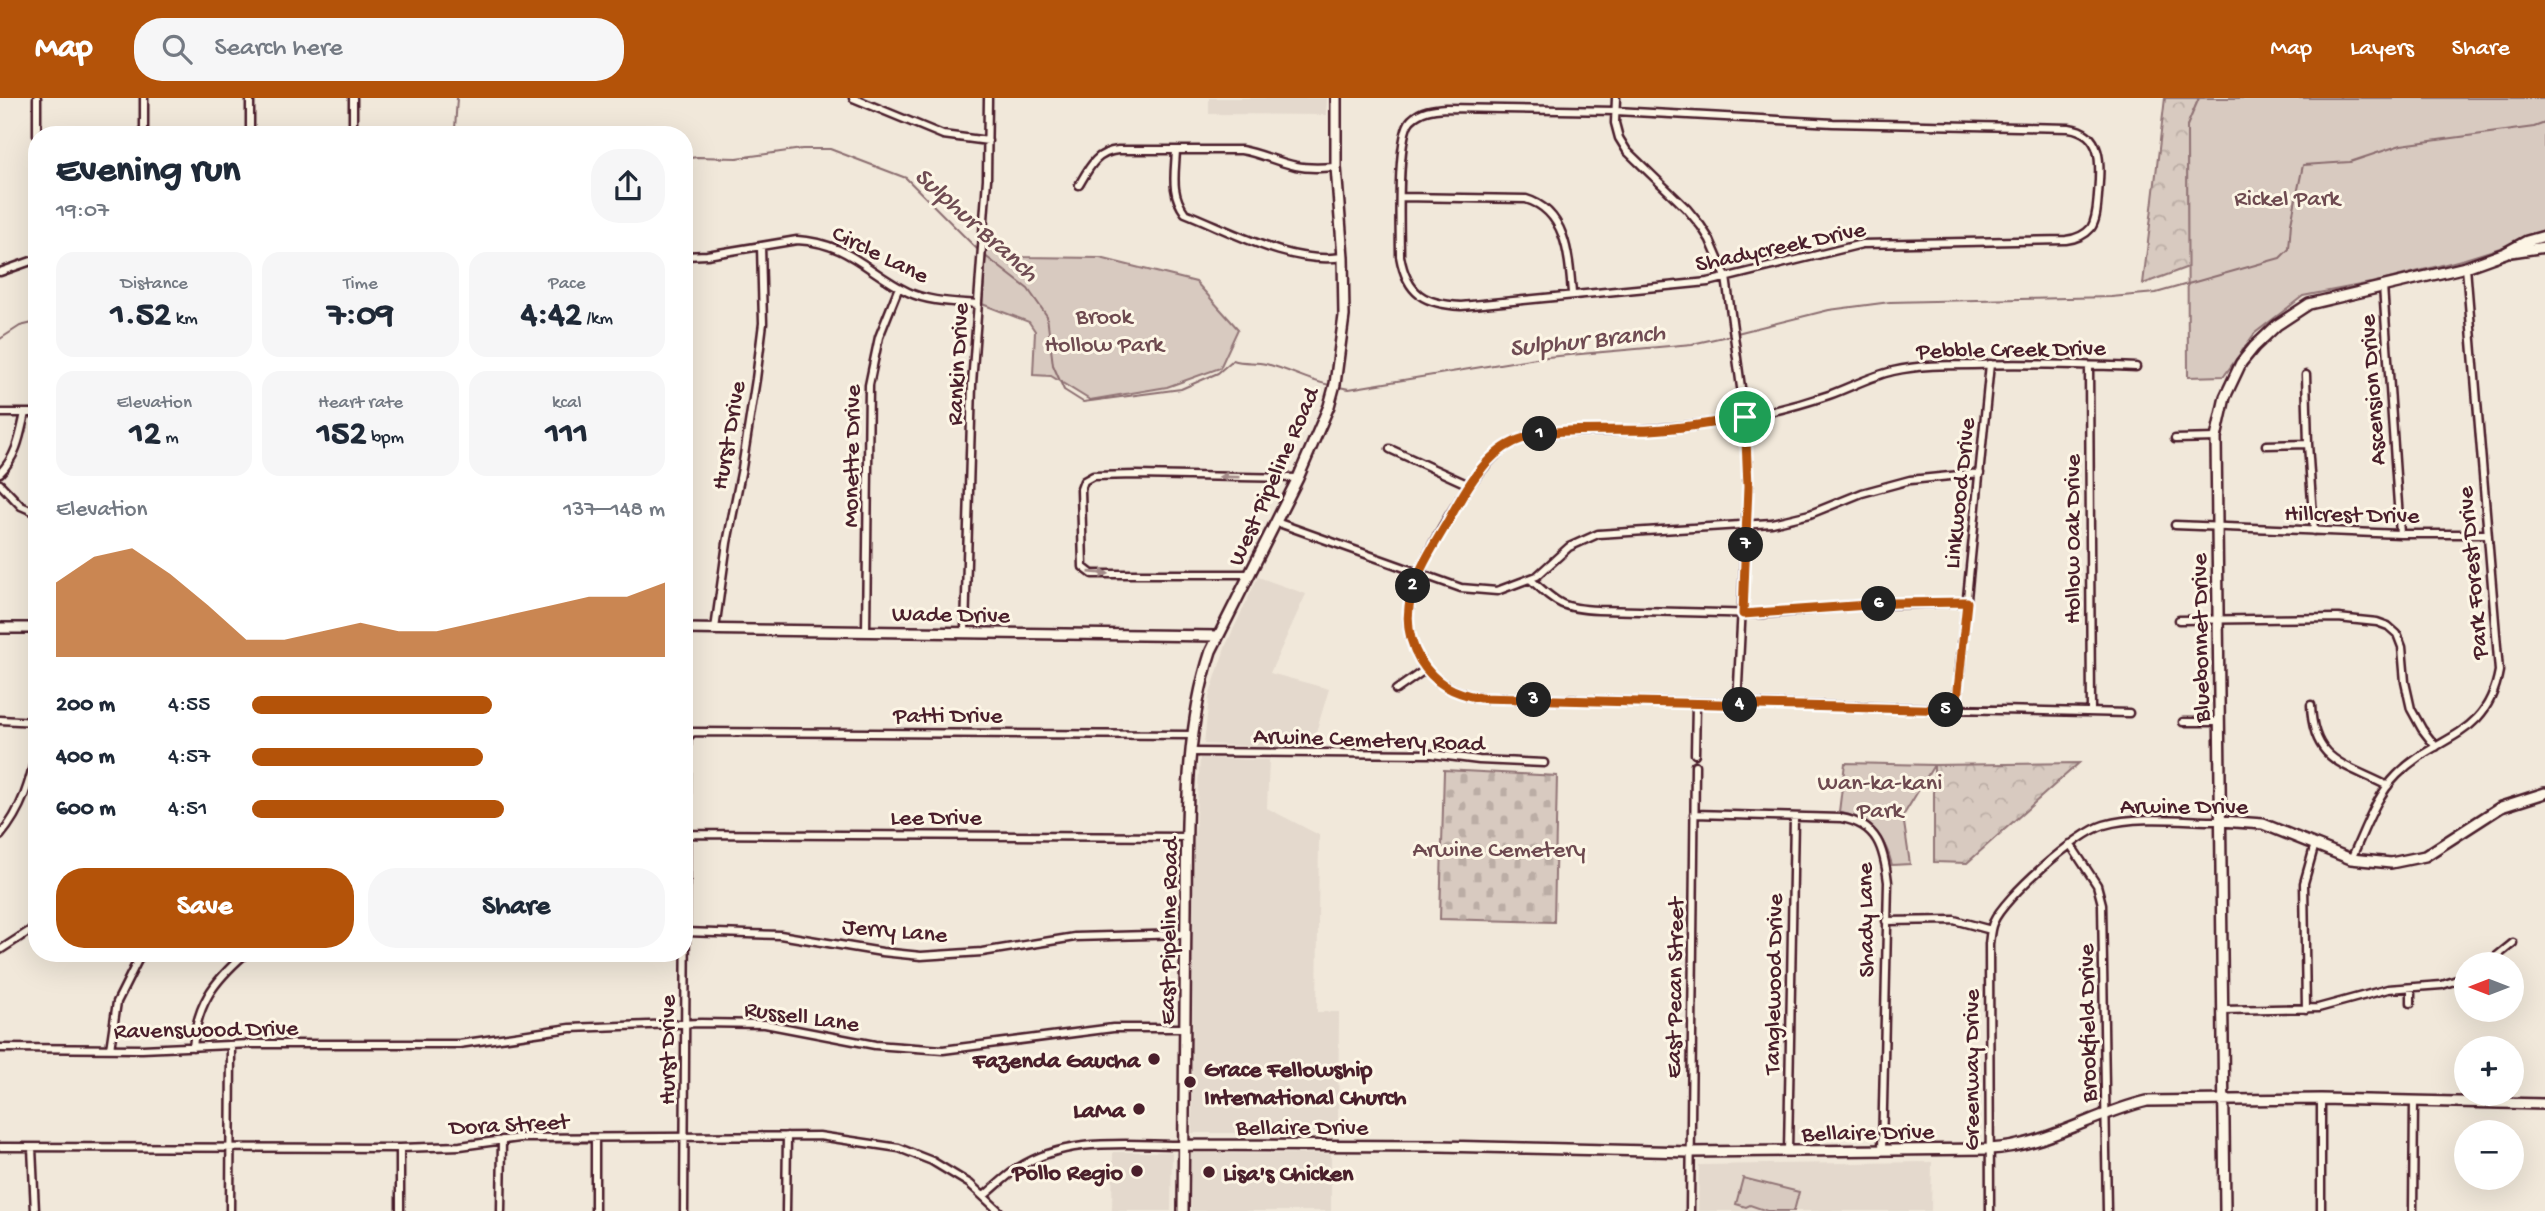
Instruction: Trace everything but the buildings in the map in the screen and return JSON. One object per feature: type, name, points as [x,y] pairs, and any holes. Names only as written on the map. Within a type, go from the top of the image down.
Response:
[{"type":"street","points":[[37,98],[37,126]]},
{"type":"street","points":[[144,98],[144,126]]},
{"type":"street","points":[[250,98],[250,126]]},
{"type":"street","points":[[353,126],[354,98]]},
{"type":"street","points":[[853,98],[943,135],[988,141]]},
{"type":"street","name":"Rankin Drive","points":[[965,632],[972,384],[983,239],[988,98]]},
{"type":"street","name":"West Pipeline Road","points":[[1194,735],[1204,674],[1218,636],[1298,478],[1329,406],[1338,366],[1344,316],[1343,257],[1336,167],[1336,98]]},
{"type":"street","points":[[1616,98],[1616,131],[1627,151],[1701,226],[1726,277],[1745,417],[1748,486],[1737,705]]},
{"type":"street","points":[[1572,293],[1569,255],[1562,230],[1544,207],[1534,201],[1401,197],[1403,138],[1409,121],[1425,110],[1446,108],[1616,111]]},
{"type":"street","name":"Shadycreek Drive","points":[[1401,197],[1402,268],[1416,292],[1423,298],[1439,305],[1461,306],[1572,293],[1708,282],[1861,244],[2074,239],[2091,227],[2097,207],[2100,157],[2096,145],[2076,129],[1833,123],[1616,111]]},
{"type":"street","points":[[1175,150],[1175,199],[1185,213],[1292,256],[1329,259],[1343,257]]},
{"type":"street","points":[[1079,185],[1093,162],[1108,151],[1241,150],[1259,153],[1293,165],[1311,168],[1336,167]]},
{"type":"street","name":"Bluebonnet Drive","points":[[2225,1211],[2216,438],[2225,397],[2241,363],[2277,325],[2309,304],[2466,267],[2545,236]]},
{"type":"street","name":"Circle Lane","points":[[693,256],[797,240],[821,243],[846,253],[899,287],[920,296],[977,304]]},
{"type":"street","name":"Hurst Drive","points":[[715,629],[759,356],[763,313],[761,246]]},
{"type":"street","name":"Bluebonnet Drive","points":[[2505,253],[2545,247]]},
{"type":"street","points":[[0,272],[28,262]]},
{"type":"street","name":"Park Forest Drive","points":[[2351,859],[2388,786],[2409,764],[2466,729],[2478,718],[2489,702],[2496,684],[2498,671],[2466,267]]},
{"type":"street","name":"Ascension Drive","points":[[2383,286],[2400,534]]},
{"type":"street","name":"Monette Drive","points":[[866,631],[869,385],[879,337],[899,287]]},
{"type":"street","name":"Pebble Creek Drive","points":[[1426,669],[1413,648],[1407,618],[1413,587],[1469,485],[1497,453],[1514,442],[1534,435],[1652,430],[1745,417],[1801,405],[1893,371],[1944,365],[1990,364],[2136,367]]},
{"type":"street","name":"Linkwood Drive","points":[[1956,710],[1990,364]]},
{"type":"street","name":"Hollow Oak Drive","points":[[2089,366],[2091,712]]},
{"type":"street","points":[[2306,375],[2315,531]]},
{"type":"street","points":[[0,413],[25,413],[12,460],[0,473]]},
{"type":"street","points":[[2175,439],[2216,438]]},
{"type":"street","points":[[2266,445],[2308,443]]},
{"type":"street","points":[[1390,449],[1469,485]]},
{"type":"street","points":[[1276,522],[1419,574],[1471,590],[1497,591],[1530,579],[1544,571],[1569,547],[1608,531],[1747,525],[1797,518],[1870,491],[1910,480],[1980,473]]},
{"type":"street","points":[[1249,574],[1087,572],[1083,567],[1081,489],[1084,481],[1093,476],[1136,475],[1298,478]]},
{"type":"street","points":[[0,484],[21,506],[28,509]]},
{"type":"street","name":"Hillcrest Drive","points":[[2175,525],[2400,534],[2487,534]]},
{"type":"street","points":[[1530,579],[1559,604],[1575,609],[1743,614],[1884,604],[1967,602]]},
{"type":"street","points":[[2179,620],[2338,618],[2377,622],[2388,626],[2396,634],[2402,647],[2411,709],[2436,747]]},
{"type":"street","points":[[0,628],[28,628]]},
{"type":"street","name":"Wade Drive","points":[[693,629],[1218,636]]},
{"type":"street","points":[[1396,690],[1426,669],[1452,692],[1480,698],[2129,713]]},
{"type":"street","points":[[1695,754],[1696,704]]},
{"type":"street","points":[[2311,705],[2312,731],[2323,751],[2388,786]]},
{"type":"street","points":[[0,720],[28,722]]},
{"type":"street","points":[[2183,722],[2220,722]]},
{"type":"street","name":"Hurst Drive","points":[[693,732],[701,730]]},
{"type":"street","name":"Patti Drive","points":[[701,730],[1194,735]]},
{"type":"street","name":"East Pipeline Road","points":[[1183,1211],[1187,838],[1194,735]]},
{"type":"street","name":"Arwine Cemetery Road","points":[[1193,752],[1432,754],[1479,760],[1544,763]]},
{"type":"street","name":"East Pecan Street","points":[[1689,1211],[1695,765]]},
{"type":"street","points":[[0,836],[18,811],[28,782]]},
{"type":"street","name":"Arwine Drive","points":[[1991,930],[2001,912],[2021,888],[2070,844],[2096,828],[2117,822],[2221,821],[2263,824],[2351,859],[2391,863],[2425,856],[2501,807],[2545,793]]},
{"type":"street","name":"Shady Lane","points":[[1694,814],[1853,820],[1873,834],[1883,850],[1888,882],[1882,1151]]},
{"type":"street","name":"Tanglewood Drive","points":[[1788,1152],[1794,817]]},
{"type":"street","name":"Lee Drive","points":[[693,834],[1187,838]]},
{"type":"street","name":"Brookfield Drive","points":[[2070,844],[2097,886],[2102,904],[2107,1211]]},
{"type":"street","points":[[2306,1009],[2304,883],[2315,844]]},
{"type":"street","points":[[1886,921],[1955,920],[1991,930]]},
{"type":"street","name":"Greenway Drive","points":[[1990,1211],[1991,930]]},
{"type":"street","points":[[0,950],[28,932]]},
{"type":"street","name":"Jerry Lane","points":[[693,932],[780,935],[882,953],[921,956],[982,952],[1075,937],[1186,934]]},
{"type":"street","points":[[2502,952],[2513,943]]},
{"type":"street","points":[[110,1049],[117,1002],[137,962]]},
{"type":"street","points":[[193,1047],[195,1028],[208,993],[237,962]]},
{"type":"street","name":"Hurst Drive","points":[[684,1211],[685,962]]},
{"type":"street","points":[[2223,1010],[2306,1009],[2329,1006],[2388,989],[2442,985],[2454,981]]},
{"type":"street","points":[[2411,988],[2411,1003]]},
{"type":"street","name":"Russell Lane","points":[[414,1045],[459,1044],[590,1027],[765,1024],[875,1045],[943,1050],[1113,1028],[1185,1028]]},
{"type":"street","points":[[230,1211],[231,1045]]},
{"type":"street","name":"Ravenswood Drive","points":[[0,1048],[414,1045]]},
{"type":"street","points":[[2321,1099],[2321,1211]]},
{"type":"street","name":"Bellaire Drive","points":[[1184,1145],[1440,1146],[1690,1152],[1989,1149],[2026,1143],[2106,1113],[2147,1101],[2321,1099],[2545,1104]]},
{"type":"street","points":[[2413,1211],[2414,1101]]},
{"type":"street","points":[[786,1211],[787,1136]]},
{"type":"street","name":"Dora Street","points":[[0,1147],[400,1148],[460,1146],[502,1140],[819,1136],[898,1148],[950,1171],[984,1196],[999,1211]]},
{"type":"street","points":[[595,1138],[595,1211]]},
{"type":"street","points":[[501,1211],[502,1140]]},
{"type":"street","points":[[984,1196],[1034,1159],[1061,1149],[1093,1144],[1184,1145]]},
{"type":"street","points":[[32,1148],[35,1211]]},
{"type":"street","points":[[400,1148],[400,1211]]},
{"type":"shaded area","points":[[1209,98],[1327,98],[1326,115],[1209,114]]},
{"type":"shaded area","points":[[1258,577],[1306,594],[1270,673],[1329,689],[1311,749],[1204,744],[1209,697],[1226,645]]},
{"type":"shaded area","points":[[1200,758],[1269,760],[1267,808],[1319,835],[1317,1012],[1339,1012],[1338,1133],[1192,1133],[1193,857]]},
{"type":"shaded area","points":[[1113,1152],[1172,1152],[1171,1211],[1112,1211]]},
{"type":"shaded area","points":[[1191,1153],[1331,1154],[1331,1211],[1191,1211]]},
{"type":"shaded area","points":[[1932,1162],[1931,1211],[1698,1211],[1699,1165]]},
{"type":"green space","points":[[2165,98],[2199,98],[2187,126],[2188,267],[2143,284]]},
{"type":"green space","name":"Rickel Park","points":[[2199,98],[2545,98],[2545,234],[2381,281],[2303,296],[2255,333],[2224,376],[2188,377],[2187,126]]},
{"type":"green space","name":"Brook Hollow Park","points":[[987,237],[1005,250],[1023,257],[1100,258],[1196,282],[1238,329],[1220,368],[1167,387],[1090,400],[1051,376],[1033,375],[1035,331],[1029,322],[982,304]]},
{"type":"green space","name":"Wan-ka-kani Park","points":[[1845,763],[1934,765],[1903,816],[1910,864],[1892,865],[1885,845],[1868,824],[1839,812]]},
{"type":"green space","points":[[2079,763],[1967,863],[1934,862],[1934,765]]},
{"type":"green space","name":"Arwine Cemetery","points":[[1444,770],[1557,776],[1554,922],[1440,919]]},
{"type":"green space","points":[[1743,1178],[1799,1192],[1794,1211],[1767,1211],[1750,1205],[1746,1207],[1736,1204]]},
{"type":"waterway","points":[[455,126],[457,98]]},
{"type":"waterway","name":"Sulphur Branch","points":[[1737,333],[1829,310],[1890,302],[2111,297],[2156,293],[2280,258],[2289,249],[2291,223],[2303,165],[2350,162],[2401,145],[2534,127],[2545,123]]},
{"type":"waterway","name":"Sulphur Branch","points":[[693,158],[737,158],[802,149],[830,149],[906,178],[979,251]]},
{"type":"waterway","name":"Sulphur Branch","points":[[984,255],[1028,289],[1047,316],[1053,365],[1064,390],[1083,402],[1181,389],[1218,373],[1233,360],[1266,364],[1330,385]]},
{"type":"waterway","name":"Sulphur Branch","points":[[0,339],[28,324]]},
{"type":"waterway","name":"Sulphur Branch","points":[[1339,387],[1349,389],[1536,358],[1692,344],[1732,335]]},
{"type":"place","name":"Fazenda Gaucha","points":[[1154,1059]]},
{"type":"place","name":"Grace Fellowship International Church","points":[[1190,1082]]},
{"type":"place","name":"LaMa","points":[[1139,1109]]},
{"type":"place","name":"Pollo Regio","points":[[1137,1171]]},
{"type":"place","name":"Lisa's Chicken","points":[[1209,1172]]},
{"type":"route","points":[[1745,417],[1748,486],[1743,614],[1895,603],[1967,602],[1956,710],[1501,700],[1452,692],[1426,669],[1413,648],[1408,627],[1407,609],[1413,587],[1460,498],[1479,472],[1504,447],[1534,435],[1549,433],[1652,430],[1745,417]]}]
